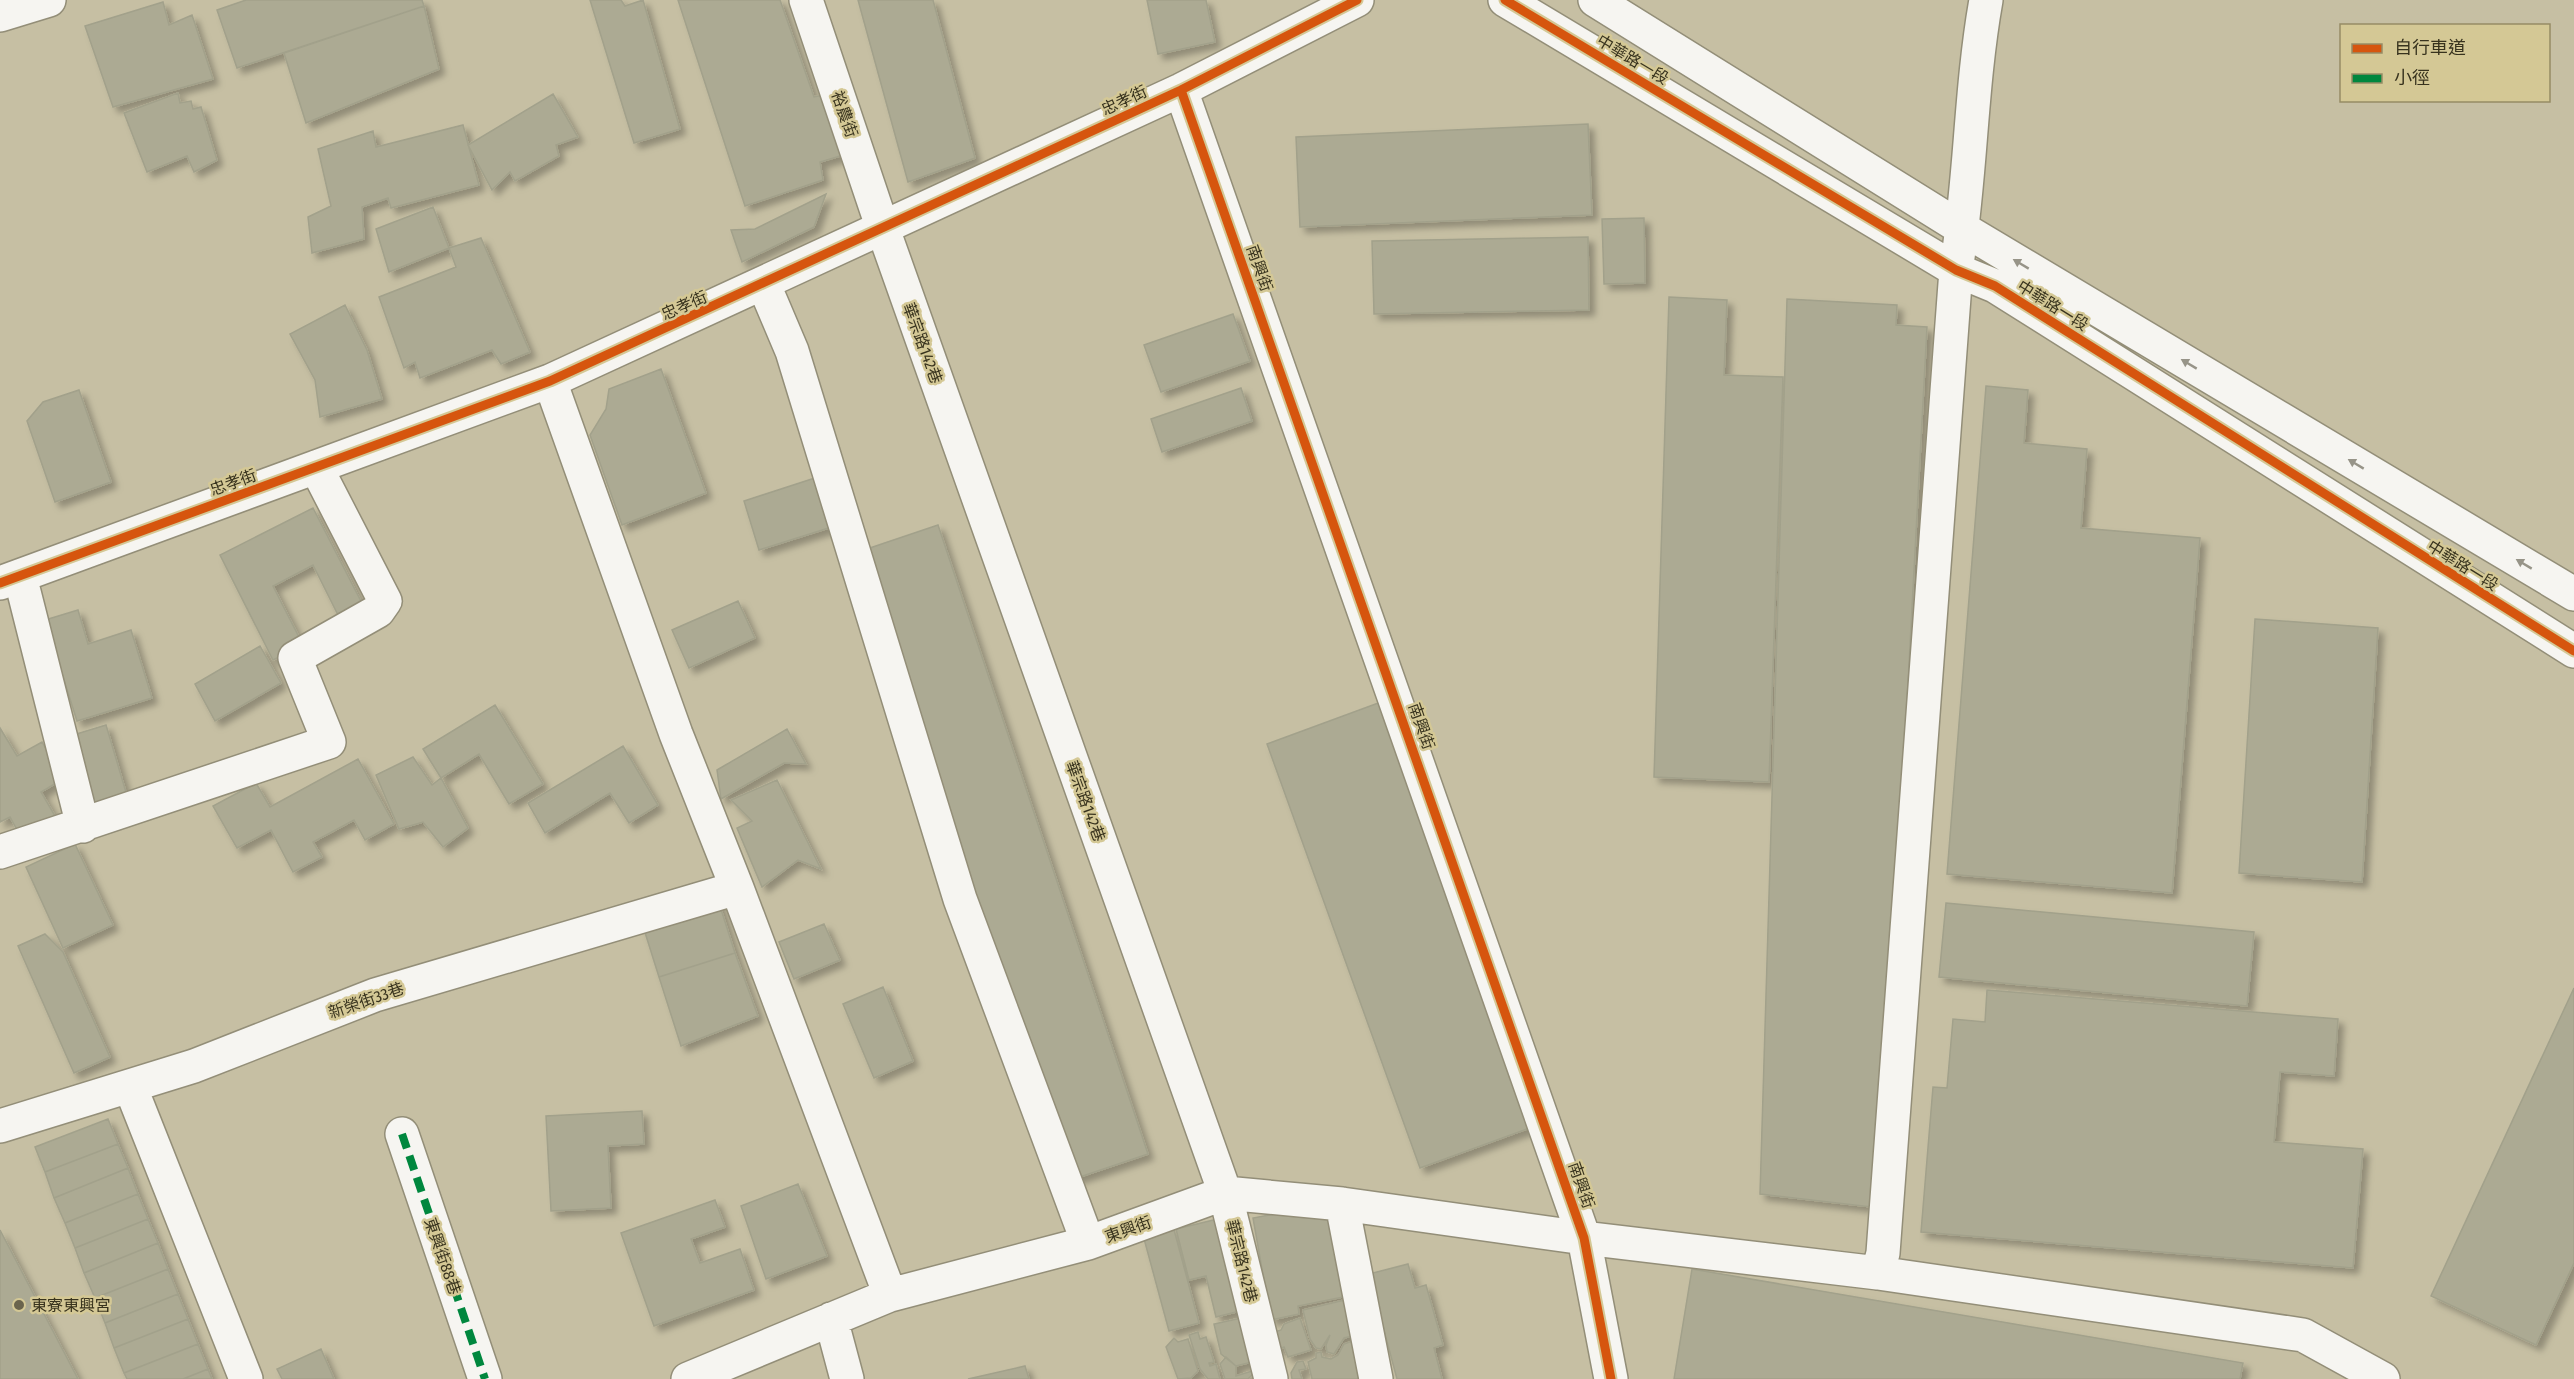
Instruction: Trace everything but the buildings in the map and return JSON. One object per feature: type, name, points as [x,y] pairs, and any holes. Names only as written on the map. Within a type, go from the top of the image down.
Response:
[{"type":"street","points":[[0,15],[49,0]]},
{"type":"street","name":"裕農街","points":[[806,0],[883,229]]},
{"type":"street","name":"忠孝街","points":[[10,579],[550,381],[764,285],[1181,90],[1357,0]]},
{"type":"street","name":"中華路一段","points":[[1506,0],[1956,270],[1995,285],[2574,651]]},
{"type":"street","name":"中華路一段","points":[[1595,0],[1963,229],[2574,594]]},
{"type":"street","points":[[1878,1273],[1883,1253],[1956,270],[1963,229],[1976,54],[1986,0]]},
{"type":"street","name":"南興街","points":[[1181,90],[1584,1238],[1611,1379]]},
{"type":"street","name":"華宗路142巷","points":[[883,229],[1225,1193],[1271,1379]]},
{"type":"street","points":[[764,285],[792,351],[960,899],[1088,1243]]},
{"type":"street","points":[[550,381],[676,734],[737,888],[890,1295]]},
{"type":"street","points":[[0,852],[83,826],[329,741],[295,658],[378,611],[385,600],[315,467]]},
{"type":"street","points":[[10,579],[83,826]]},
{"type":"street","name":"新榮街33巷","points":[[0,1126],[194,1066],[375,995],[737,888]]},
{"type":"street","points":[[130,1086],[246,1379]]},
{"type":"street","name":"東興街88巷","points":[[402,1134],[485,1379]]},
{"type":"street","name":"東興街","points":[[688,1379],[890,1295],[1088,1243],[1225,1193],[1342,1204],[1584,1238],[1878,1273],[2303,1335],[2383,1379]]},
{"type":"street","points":[[1342,1204],[1376,1379]]},
{"type":"street","points":[[831,1319],[847,1379]]},
{"type":"marked path","points":[[402,1134],[485,1379]]},
{"type":"cycle path","points":[[0,583],[550,381],[1181,90],[1357,0]]},
{"type":"cycle path","points":[[1505,0],[1956,270],[1995,286],[2574,651]]},
{"type":"cycle path","points":[[1181,90],[1584,1238],[1611,1379]]},
{"type":"place","name":"東寮東興宮","points":[[19,1305]]}]
